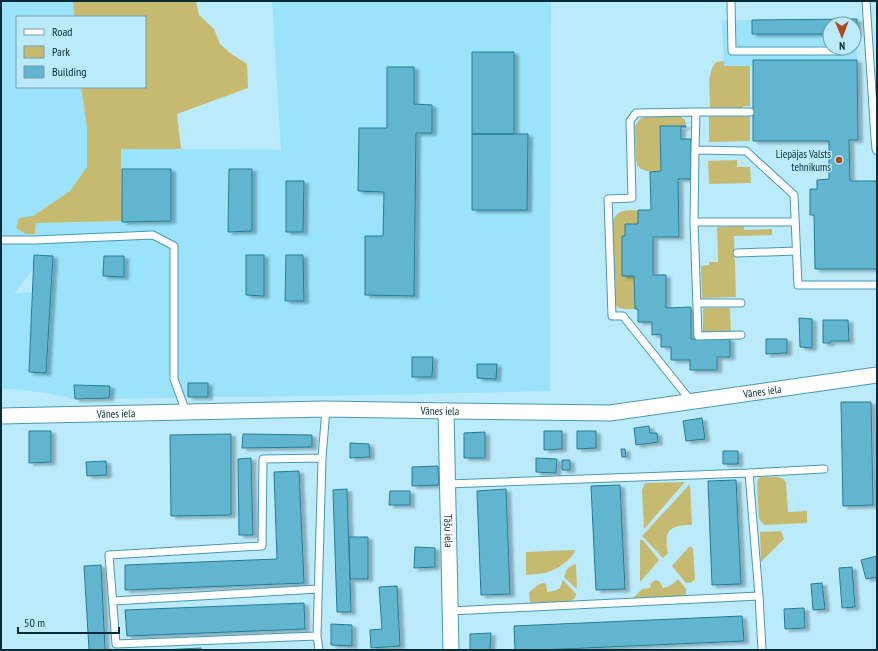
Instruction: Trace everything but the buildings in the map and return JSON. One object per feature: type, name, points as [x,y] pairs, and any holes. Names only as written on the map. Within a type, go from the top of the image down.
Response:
[{"type":"street","name":"Vānes iela","points":[[1,416],[326,409],[610,412],[691,402],[877,375]]},
{"type":"street","name":"Tāšu iela","points":[[446,411],[451,650]]},
{"type":"lane","points":[[731,1],[732,51],[822,51]]},
{"type":"lane","points":[[866,1],[877,151]]},
{"type":"lane","points":[[691,402],[623,316],[612,316],[608,199],[632,198],[630,121],[636,112],[750,112]]},
{"type":"lane","points":[[696,112],[694,222],[698,336],[740,335]]},
{"type":"lane","points":[[695,150],[746,150],[794,195],[798,285],[877,284]]},
{"type":"lane","points":[[694,222],[795,222]]},
{"type":"lane","points":[[1,240],[153,235],[174,246],[174,379],[186,412]]},
{"type":"lane","points":[[737,253],[796,251]]},
{"type":"lane","points":[[697,303],[741,303]]},
{"type":"lane","points":[[319,650],[317,636],[318,590],[322,458],[326,409]]},
{"type":"lane","points":[[317,636],[116,644],[109,555],[262,546],[263,459],[322,458]]},
{"type":"lane","points":[[448,484],[824,469]]},
{"type":"lane","points":[[749,473],[762,650]]},
{"type":"lane","points":[[113,601],[318,590]]},
{"type":"lane","points":[[450,611],[759,596]]},
{"type":"shaded area","points":[[1,1],[73,1],[74,16],[16,16],[16,88],[81,88],[87,127],[87,167],[70,191],[33,216],[35,234],[36,223],[122,221],[121,149],[281,150],[272,1],[551,1],[550,391],[325,396],[75,399],[47,393],[1,388]],"holes":[[[33,269],[32,293],[15,292]]]},
{"type":"shaded area","points":[[722,20],[752,20],[753,34],[822,34],[822,56],[857,56],[857,60],[753,60],[753,66],[724,66]]},
{"type":"green space","points":[[73,1],[196,1],[199,15],[214,29],[220,44],[230,53],[247,64],[248,88],[177,114],[181,149],[121,149],[122,221],[36,223],[35,234],[26,234],[16,228],[19,218],[33,216],[70,191],[87,167],[87,127],[81,88],[146,88],[146,16],[74,16]]},
{"type":"green space","points":[[724,61],[724,66],[750,66],[750,106],[743,106],[743,109],[713,109],[710,107],[709,83],[711,70],[717,62]]},
{"type":"green space","points":[[714,114],[750,114],[750,141],[709,142],[709,117]]},
{"type":"green space","points":[[647,116],[680,116],[685,120],[686,126],[660,126],[661,171],[650,172],[641,169],[637,165],[635,126],[640,119]]},
{"type":"green space","points":[[737,160],[737,167],[750,167],[751,183],[709,184],[708,161]]},
{"type":"green space","points":[[627,210],[638,210],[638,224],[625,224],[625,236],[622,236],[622,276],[634,276],[635,309],[622,309],[612,301],[613,220],[621,212]]},
{"type":"green space","points":[[744,226],[744,230],[772,229],[772,235],[734,236],[736,297],[702,298],[701,266],[709,265],[709,262],[718,262],[717,227]]},
{"type":"green space","points":[[703,308],[730,308],[731,333],[703,334]]},
{"type":"green space","points":[[760,477],[778,477],[783,479],[786,482],[788,512],[807,511],[807,523],[764,525],[759,519],[757,484]]},
{"type":"green space","points":[[685,482],[644,529],[642,490],[644,485],[646,483]]},
{"type":"green space","points":[[690,484],[692,525],[677,526],[668,532],[668,553],[663,558],[642,536]]},
{"type":"green space","points":[[781,531],[784,539],[761,562],[760,532]]},
{"type":"green space","points":[[640,540],[643,540],[659,560],[640,582]]},
{"type":"green space","points":[[691,546],[693,549],[695,579],[689,583],[686,583],[672,566]]},
{"type":"green space","points":[[575,550],[568,560],[552,571],[526,575],[526,552]]},
{"type":"green space","points":[[576,564],[577,589],[564,577],[568,569]]},
{"type":"green space","points":[[678,579],[686,589],[686,595],[682,597],[633,598],[642,589],[650,588],[651,583],[656,580],[660,582],[663,588],[671,585]]},
{"type":"green space","points":[[563,580],[576,594],[575,598],[571,601],[530,603],[529,593],[537,586],[543,583],[547,587],[547,592],[554,591],[560,588]]},
{"type":"place","name":"Liepājas Valsts tehnikums","points":[[839,160]]}]
